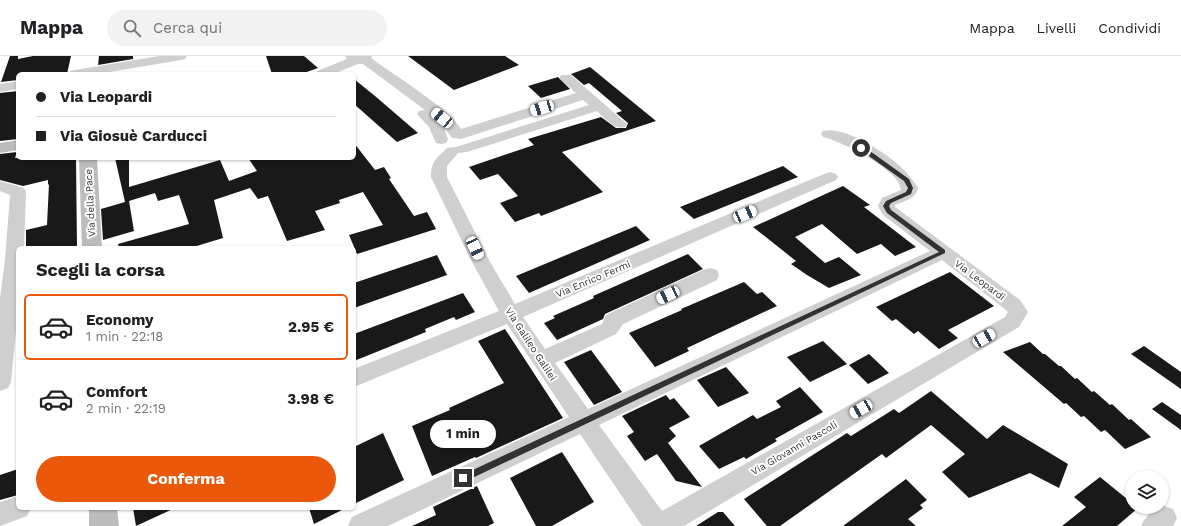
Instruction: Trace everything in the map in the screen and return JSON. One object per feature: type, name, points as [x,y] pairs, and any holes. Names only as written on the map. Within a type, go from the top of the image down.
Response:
[{"type":"main road","points":[[0,148],[16,145]]},
{"type":"main road","name":"Via della Pace","points":[[88,160],[92,246]]},
{"type":"main road","points":[[103,510],[104,526]]},
{"type":"street","points":[[80,71],[181,56]]},
{"type":"street","points":[[326,72],[359,57]]},
{"type":"street","points":[[359,57],[358,64],[432,120],[439,130],[455,142],[599,106]]},
{"type":"street","points":[[566,78],[620,124]]},
{"type":"street","points":[[0,88],[16,84]]},
{"type":"street","name":"Via Galileo Galilei","points":[[585,95],[470,131],[455,142],[439,165],[439,177],[481,262],[511,314],[541,360],[659,526]]},
{"type":"street","name":"Via Leopardi","points":[[828,134],[842,137],[870,153],[907,180],[910,188],[909,193],[888,202],[886,206],[889,211],[1013,306],[1018,312],[1012,322]]},
{"type":"street","name":"Via Enrico Fermi","points":[[356,377],[511,314],[830,177]]},
{"type":"street","points":[[0,186],[18,192],[14,260],[0,382]]},
{"type":"street","points":[[361,526],[943,252]]},
{"type":"street","points":[[541,360],[609,329],[613,324],[613,320],[710,275]]},
{"type":"street","name":"Via Giovanni Pascoli","points":[[659,526],[1012,322]]},
{"type":"street","points":[[0,514],[16,509]]},
{"type":"building","points":[[10,56],[18,56],[18,59],[33,56],[71,56],[67,72],[16,72],[16,80],[1,82]]},
{"type":"building","points":[[99,56],[133,56],[133,59],[98,65]]},
{"type":"building","points":[[266,56],[304,56],[318,68],[307,72],[271,72]]},
{"type":"building","points":[[408,56],[505,56],[519,65],[454,90]]},
{"type":"building","points":[[590,67],[656,121],[562,152],[603,192],[541,216],[539,213],[515,222],[500,203],[518,196],[498,174],[480,180],[469,167],[534,145],[528,139],[601,117],[616,128],[626,128],[628,123],[616,113],[622,111],[589,83],[584,85],[571,74]]},
{"type":"building","points":[[558,77],[570,89],[541,98],[528,86]]},
{"type":"building","points":[[356,81],[418,133],[397,142],[356,106]]},
{"type":"building","points":[[16,91],[16,139],[0,141],[0,93]]},
{"type":"building","points":[[356,146],[375,170],[384,167],[391,178],[389,179],[414,216],[427,212],[436,229],[357,254],[356,246],[354,246],[349,235],[383,225],[363,192],[339,200],[340,203],[315,211],[325,230],[287,241],[268,196],[258,199],[250,188],[214,200],[223,238],[197,246],[118,246],[118,244],[189,224],[179,195],[158,201],[155,193],[129,201],[134,231],[103,240],[101,209],[125,202],[115,160],[129,160],[129,187],[220,160],[229,181],[257,171],[249,160],[356,160]]},
{"type":"building","points":[[16,152],[16,160],[76,160],[77,246],[26,246],[26,230],[47,225],[48,180],[23,186],[0,180],[0,154]]},
{"type":"building","points":[[783,166],[798,177],[694,219],[680,207]]},
{"type":"building","points":[[843,186],[870,205],[864,207],[916,247],[895,256],[881,244],[857,254],[822,224],[795,237],[825,263],[839,257],[861,275],[829,288],[791,264],[796,261],[753,227]]},
{"type":"building","points":[[636,226],[650,240],[529,293],[516,276]]},
{"type":"building","points":[[688,254],[703,269],[605,314],[603,319],[557,340],[544,323],[555,318],[553,316],[594,298],[593,296]]},
{"type":"building","points":[[437,255],[447,275],[356,307],[356,282]]},
{"type":"building","points":[[950,272],[994,306],[948,330],[958,338],[939,349],[918,331],[914,334],[896,319],[892,321],[876,307]]},
{"type":"building","points":[[744,282],[757,294],[762,292],[777,306],[687,348],[689,351],[655,367],[629,333],[682,310],[681,309]]},
{"type":"building","points":[[463,293],[475,312],[456,320],[454,317],[425,329],[426,332],[356,360],[356,333]]},
{"type":"building","points":[[505,329],[563,418],[476,458],[475,457],[432,476],[412,426],[450,410],[449,408],[504,383],[478,341]]},
{"type":"building","points":[[823,341],[847,364],[810,382],[787,357]]},
{"type":"building","points":[[1030,342],[1075,379],[1077,378],[1092,392],[1094,391],[1110,405],[1112,404],[1129,420],[1131,419],[1151,437],[1125,449],[1105,430],[1101,432],[1084,416],[1081,417],[1066,403],[1064,404],[1003,352]]},
{"type":"building","points":[[1144,346],[1181,372],[1181,389],[1131,354]]},
{"type":"building","points":[[591,350],[622,392],[594,405],[564,362]]},
{"type":"building","points":[[869,354],[889,373],[868,384],[849,365]]},
{"type":"building","points":[[726,367],[749,393],[718,407],[697,380]]},
{"type":"building","points":[[800,387],[823,412],[775,439],[777,441],[746,459],[744,457],[719,469],[699,446],[753,415],[757,419],[781,407],[776,401]]},
{"type":"building","points":[[931,391],[987,439],[1003,425],[1068,464],[1059,488],[1030,473],[969,498],[942,472],[965,454],[931,425],[886,458],[882,454],[780,526],[767,526],[744,499],[847,433],[851,436],[894,409],[899,413]]},
{"type":"building","points":[[666,395],[670,400],[674,398],[690,417],[669,428],[676,436],[668,443],[702,487],[676,481],[657,454],[645,461],[627,436],[634,432],[622,416]]},
{"type":"building","points":[[1162,402],[1181,415],[1181,430],[1152,409]]},
{"type":"building","points":[[383,433],[404,480],[356,503],[356,446]]},
{"type":"building","points":[[562,452],[594,502],[552,526],[536,526],[510,478]]},
{"type":"building","points":[[16,470],[16,496],[0,500],[0,475]]},
{"type":"building","points":[[1100,477],[1125,497],[1125,514],[1131,514],[1117,526],[1062,526],[1086,507],[1074,497]]},
{"type":"building","points":[[906,479],[927,500],[920,505],[923,508],[908,519],[916,526],[843,526]]},
{"type":"building","points":[[477,486],[494,523],[488,526],[412,526],[436,515],[433,507]]},
{"type":"building","points":[[133,510],[171,510],[136,526]]},
{"type":"building","points":[[310,510],[342,510],[314,524]]},
{"type":"building","points":[[718,512],[723,512],[735,526],[696,526]]},
{"type":"route","points":[[463,478],[943,252],[889,211],[886,206],[888,202],[909,193],[910,188],[907,180],[891,167],[861,148]]}]
